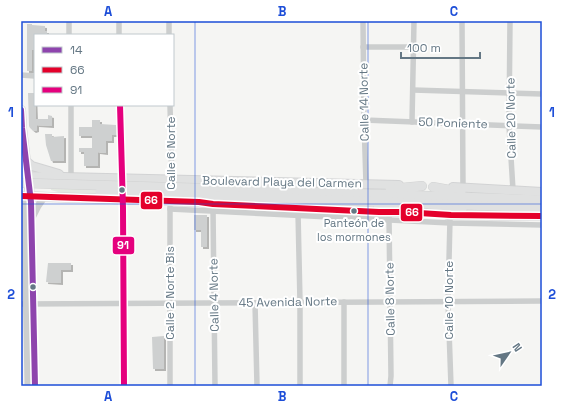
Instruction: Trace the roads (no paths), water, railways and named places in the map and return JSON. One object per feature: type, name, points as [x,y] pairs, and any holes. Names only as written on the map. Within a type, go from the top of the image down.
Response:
[{"type":"highway","points":[[21,183],[228,196]]},
{"type":"highway","points":[[353,197],[422,186]]},
{"type":"highway","points":[[433,187],[484,198]]},
{"type":"highway","points":[[23,194],[484,198],[542,200]]},
{"type":"highway","points":[[353,197],[542,208]]},
{"type":"highway","points":[[353,197],[403,212]]},
{"type":"highway","points":[[429,213],[490,206]]},
{"type":"main road","points":[[21,110],[26,161],[23,194]]},
{"type":"main road","points":[[26,161],[32,166],[69,177]]},
{"type":"main road","name":"Boulevard Playa del Carmen","points":[[25,176],[366,184],[542,192]]},
{"type":"main road","name":"Boulevard Playa del Carmen","points":[[23,194],[122,199],[170,205],[199,202],[213,207],[228,196],[264,206],[298,211],[389,216],[403,212],[429,213],[450,219],[542,216]]},
{"type":"main road","points":[[228,196],[235,212]]},
{"type":"main road","points":[[255,213],[264,206]]},
{"type":"street","points":[[69,21],[70,34]]},
{"type":"street","points":[[119,21],[119,34]]},
{"type":"street","points":[[169,21],[169,34]]},
{"type":"street","name":"Calle 14 Norte","points":[[363,21],[366,184]]},
{"type":"street","points":[[412,122],[414,21]]},
{"type":"street","points":[[462,21],[463,188]]},
{"type":"street","name":"Calle 20 Norte","points":[[510,21],[510,125],[513,190]]},
{"type":"street","points":[[363,47],[413,47]]},
{"type":"street","points":[[21,76],[34,76]]},
{"type":"street","points":[[413,90],[542,94]]},
{"type":"street","points":[[69,177],[71,106]]},
{"type":"street","points":[[120,106],[124,386]]},
{"type":"street","name":"Calle 6 Norte","points":[[170,106],[172,180],[170,205]]},
{"type":"street","name":"50 Poniente","points":[[364,120],[542,127]]},
{"type":"street","points":[[23,194],[28,219],[28,386]]},
{"type":"street","points":[[28,219],[45,196]]},
{"type":"street","name":"Calle 2 Norte Bis","points":[[170,205],[170,386]]},
{"type":"street","points":[[213,207],[235,212],[255,213],[298,211],[300,386]]},
{"type":"street","name":"Calle 4 Norte","points":[[213,207],[215,386]]},
{"type":"street","points":[[21,210],[28,219]]},
{"type":"street","points":[[389,216],[542,225]]},
{"type":"street","name":"Calle 8 Norte","points":[[389,216],[390,386]]},
{"type":"street","name":"Calle 10 Norte","points":[[450,219],[448,302],[451,386]]},
{"type":"street","name":"45 Avenida Norte","points":[[27,304],[73,305],[170,302],[255,303],[542,301]]},
{"type":"street","points":[[344,302],[344,386]]},
{"type":"street","points":[[255,303],[257,386]]},
{"type":"street","points":[[27,304],[35,386]]},
{"type":"place","name":"Panteón de los mormones","points":[[354,211]]}]
